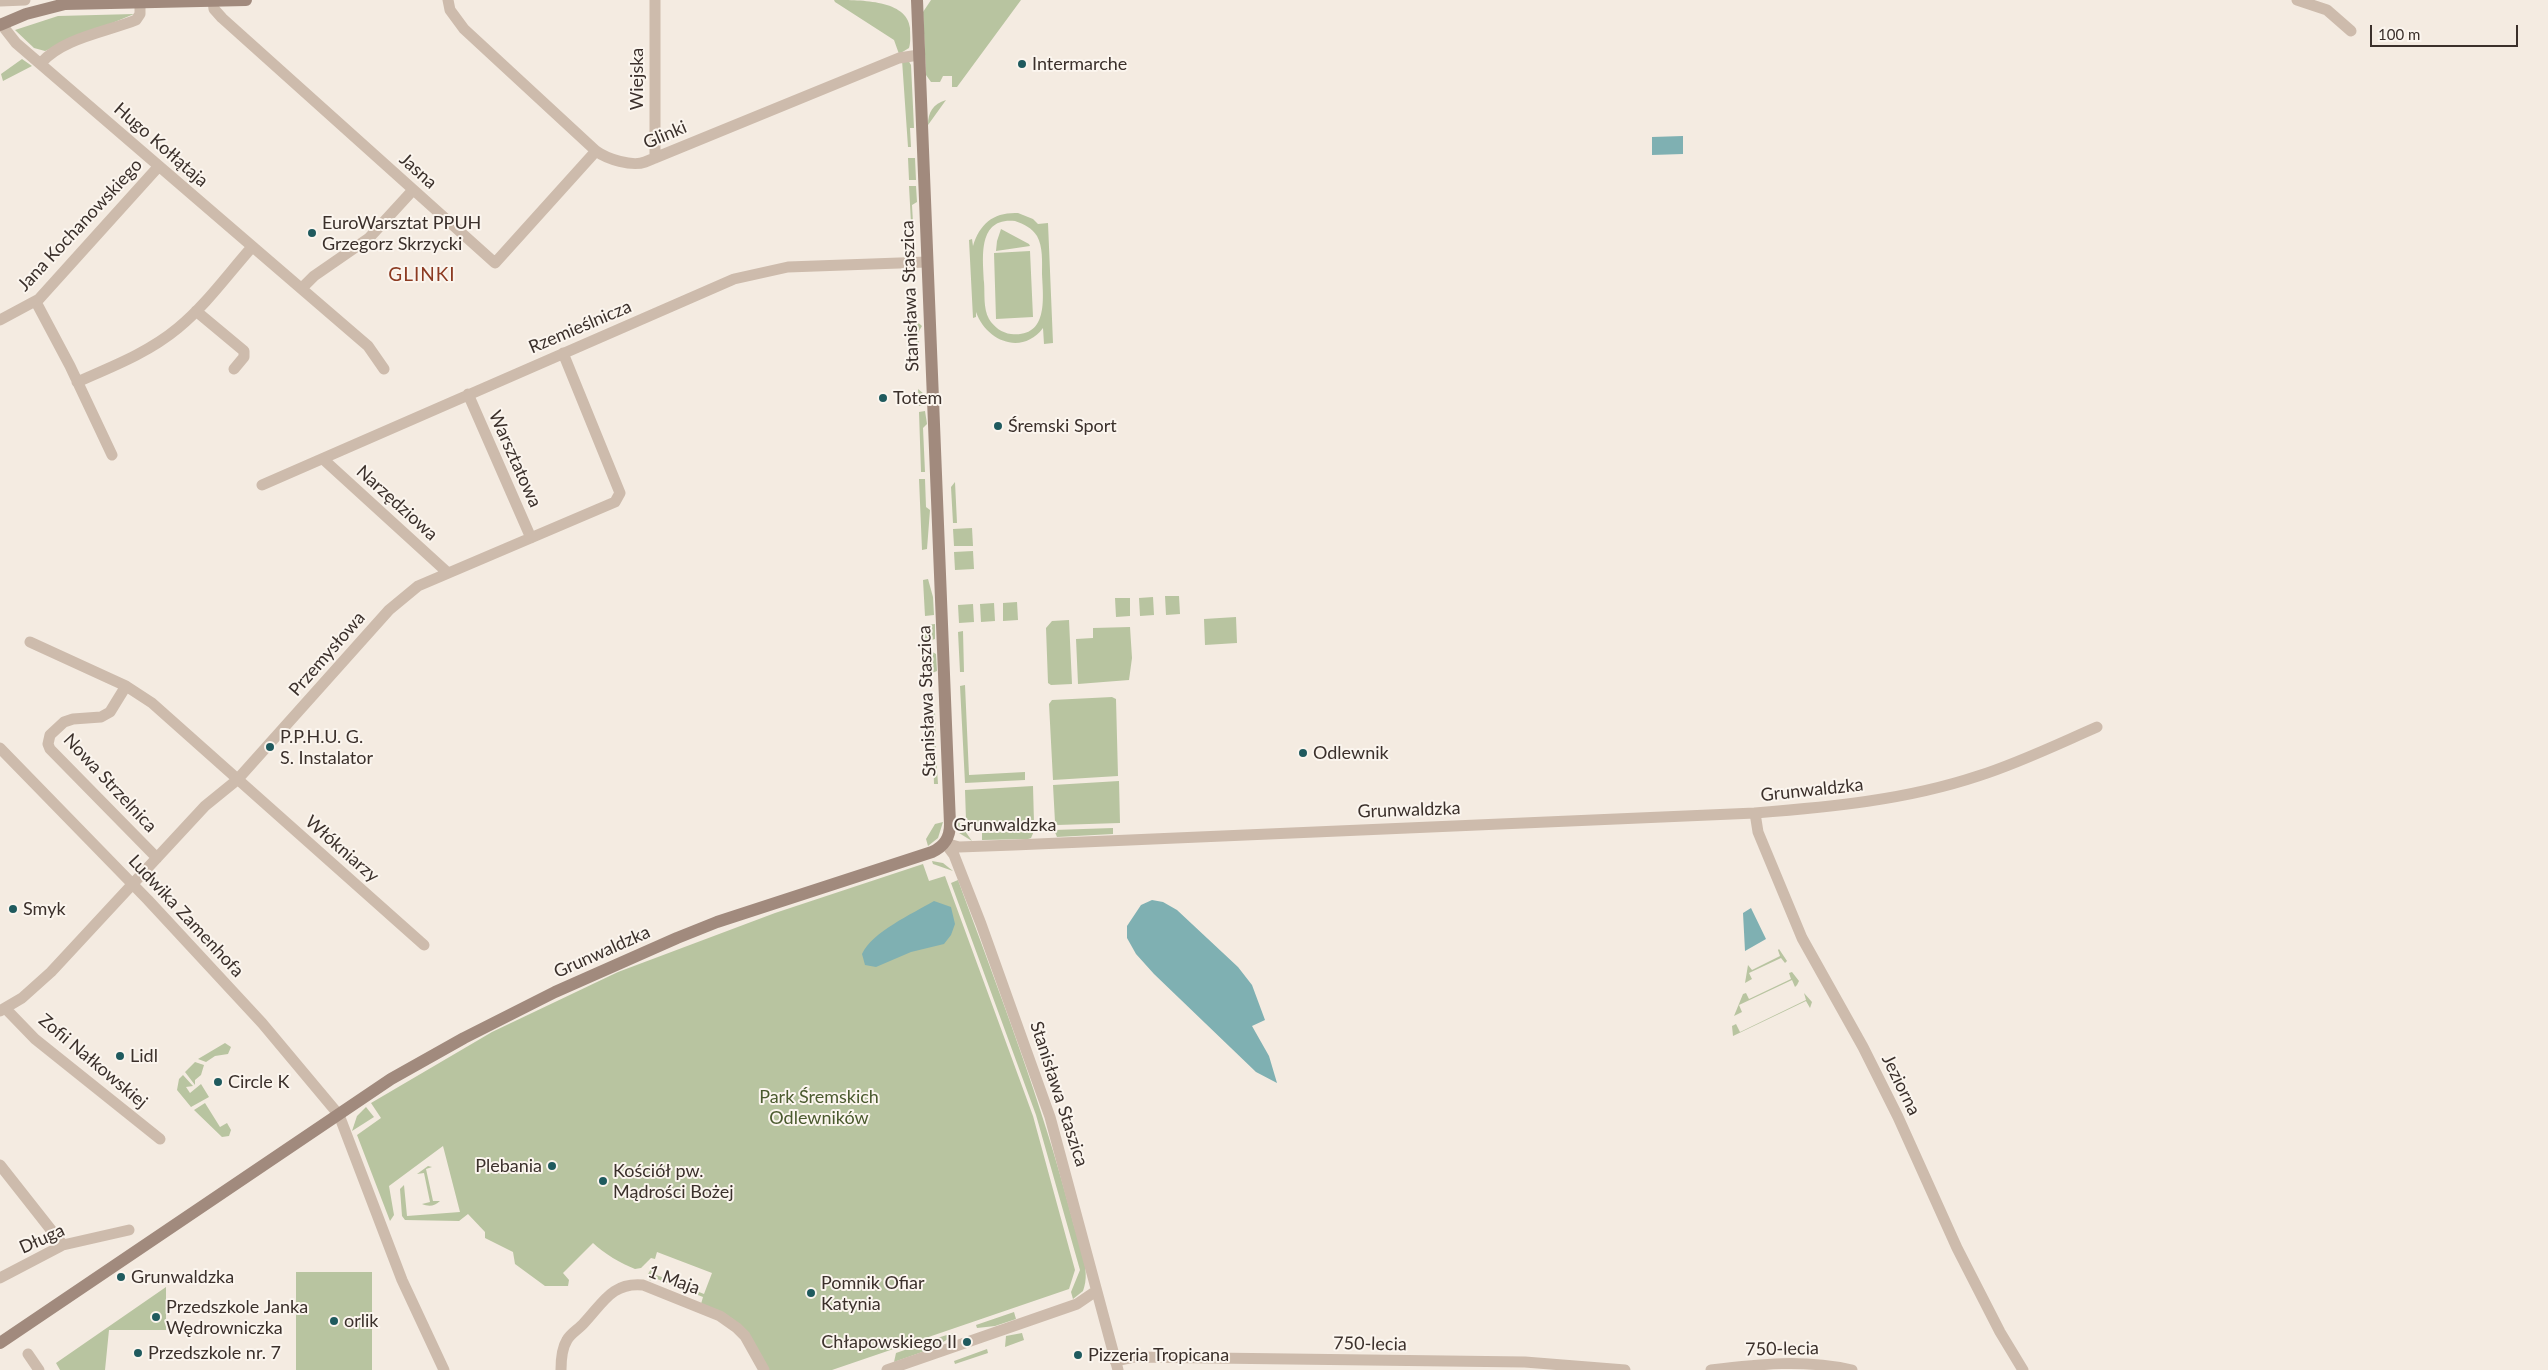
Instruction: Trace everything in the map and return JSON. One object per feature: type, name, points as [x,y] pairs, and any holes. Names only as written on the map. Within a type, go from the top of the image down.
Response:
[{"type":"main road","points":[[1,25],[26,14],[58,6],[246,0]]},
{"type":"main road","name":"Stanisława Staszica","points":[[917,0],[950,824],[945,843]]},
{"type":"main road","name":"Grunwaldzka","points":[[0,1343],[418,1063],[536,1002],[619,962],[717,922],[927,854],[945,843]]},
{"type":"street","points":[[0,0],[25,0]]},
{"type":"street","name":"Glinki","points":[[448,0],[450,10],[464,29],[596,151],[607,157],[636,164],[899,58],[919,55]]},
{"type":"street","name":"Wiejska","points":[[654,158],[655,0]]},
{"type":"street","points":[[2297,0],[2327,10],[2351,31]]},
{"type":"street","name":"Jasna","points":[[213,1],[214,9],[222,18],[495,263],[596,151]]},
{"type":"street","points":[[41,64],[50,54],[63,47],[136,20],[140,14],[140,2]]},
{"type":"street","name":"Hugo Kołłątaja","points":[[1,25],[10,37],[371,349],[384,369]]},
{"type":"street","name":"Jana Kochanowskiego","points":[[0,320],[36,302],[159,166]]},
{"type":"street","points":[[302,288],[314,276],[369,238],[413,190]]},
{"type":"street","points":[[77,382],[150,347],[178,328],[196,311],[252,247]]},
{"type":"street","name":"Rzemieślnicza","points":[[262,485],[734,279],[761,271],[788,267],[926,262]]},
{"type":"street","points":[[36,302],[112,455]]},
{"type":"street","points":[[196,311],[244,350],[244,357],[234,370]]},
{"type":"street","name":"Przemysłowa","points":[[3,1010],[22,998],[51,972],[205,806],[238,780],[389,610],[418,586],[608,507],[615,502],[620,493],[563,353]]},
{"type":"street","name":"Warsztatowa","points":[[468,394],[531,538]]},
{"type":"street","name":"Narzędziowa","points":[[323,459],[448,573]]},
{"type":"street","points":[[30,642],[126,686],[152,703],[238,780]]},
{"type":"street","name":"Nowa Strzelnica","points":[[126,686],[110,712],[101,717],[73,718],[64,722],[50,735],[48,744],[50,749],[157,858]]},
{"type":"street","name":"Grunwaldzka","points":[[945,843],[959,846],[1004,845],[1754,813],[1846,805],[1957,782],[2000,769],[2097,727]]},
{"type":"street","name":"Ludwika Zamenhofa","points":[[0,748],[133,884],[262,1023],[339,1115]]},
{"type":"street","name":"Włókniarzy","points":[[238,780],[424,945]]},
{"type":"street","name":"Jeziorna","points":[[1754,813],[1758,832],[1773,863],[1799,930],[1857,1035],[1898,1118],[1957,1248],[2000,1332],[2023,1370]]},
{"type":"street","name":"Stanisława Staszica","points":[[945,843],[954,855],[1045,1100],[1073,1195],[1116,1365]]},
{"type":"street","name":"Zofii Nałkowskiej","points":[[3,1010],[160,1139]]},
{"type":"street","points":[[339,1115],[402,1280],[444,1370]]},
{"type":"street","points":[[0,1165],[63,1245]]},
{"type":"street","name":"Długa","points":[[0,1278],[63,1245],[129,1230]]},
{"type":"street","name":"1 Maja","points":[[561,1370],[561,1358],[567,1340],[605,1299],[617,1289],[630,1284],[643,1285],[720,1316],[745,1336],[764,1370]]},
{"type":"street","points":[[887,1370],[913,1366],[1077,1304],[1096,1291]]},
{"type":"street","points":[[28,1354],[39,1370]]},
{"type":"street","name":"750-lecia","points":[[1116,1365],[1134,1358],[1524,1362],[1626,1370]]},
{"type":"street","name":"750-lecia","points":[[1711,1370],[1783,1363],[1818,1364],[1852,1370]]},
{"type":"green space","points":[[834,0],[870,1],[892,7],[901,12],[907,19],[910,28],[909,48],[899,54],[894,40]]},
{"type":"green space","points":[[931,0],[1021,0],[957,87],[952,87],[952,76],[943,76],[940,82],[931,82],[926,75],[923,12]]},
{"type":"green space","points":[[134,14],[45,51],[34,48],[15,30],[58,16]]},
{"type":"green space","points":[[22,59],[32,66],[3,81],[1,74]]},
{"type":"green space","points":[[902,60],[908,60],[911,65],[914,128],[910,128],[911,147],[908,147]]},
{"type":"green space","points":[[946,100],[928,125],[932,109]]},
{"type":"green space","points":[[908,158],[915,158],[916,180],[909,180]]},
{"type":"green space","points":[[909,186],[916,186],[917,202],[912,205],[913,223],[911,223]]},
{"type":"green space","points":[[1009,213],[1018,213],[1033,219],[1038,224],[1048,223],[1053,343],[1044,344],[1043,328],[1035,337],[1025,341],[1015,343],[1005,341],[988,331],[976,312],[976,317],[973,318],[969,240],[972,239],[973,246],[980,231],[989,220]],"holes":[[[1003,221],[1015,221],[1028,227],[1037,236],[1042,259],[1043,304],[1041,314],[1038,323],[1032,330],[1023,334],[1011,334],[1001,331],[996,327],[987,315],[985,301],[983,251],[988,232],[994,225]]]},
{"type":"green space","points":[[1001,229],[1029,244],[1030,246],[996,251]]},
{"type":"green space","points":[[1030,251],[1033,317],[996,319],[994,253]]},
{"type":"green space","points":[[915,320],[922,326],[919,331],[919,343],[916,343]]},
{"type":"green space","points":[[918,389],[924,394],[926,405],[919,406]]},
{"type":"green space","points":[[925,411],[927,424],[923,428],[925,472],[921,472],[919,412]]},
{"type":"green space","points":[[919,479],[925,479],[926,507],[930,510],[927,549],[922,550]]},
{"type":"green space","points":[[955,482],[957,523],[953,523],[951,487]]},
{"type":"green space","points":[[972,528],[973,546],[954,546],[953,529]]},
{"type":"green space","points":[[973,551],[974,569],[955,570],[954,552]]},
{"type":"green space","points":[[928,579],[933,597],[934,615],[925,616],[923,580]]},
{"type":"green space","points":[[1165,596],[1179,596],[1180,614],[1166,615]]},
{"type":"green space","points":[[1153,597],[1154,615],[1140,616],[1139,598]]},
{"type":"green space","points":[[1115,598],[1130,598],[1130,616],[1116,617]]},
{"type":"green space","points":[[1017,602],[1018,620],[1003,621],[1003,603]]},
{"type":"green space","points":[[994,603],[995,621],[981,622],[980,604]]},
{"type":"green space","points":[[973,604],[974,622],[959,623],[958,605]]},
{"type":"green space","points":[[1236,617],[1237,643],[1205,645],[1204,619]]},
{"type":"green space","points":[[1069,620],[1072,684],[1051,685],[1048,683],[1046,628],[1052,621]]},
{"type":"green space","points":[[935,624],[935,639],[925,642],[925,625]]},
{"type":"green space","points":[[1130,627],[1132,658],[1129,680],[1078,684],[1076,639],[1093,638],[1093,628]]},
{"type":"green space","points":[[963,631],[964,672],[960,672],[958,632]]},
{"type":"green space","points":[[929,650],[936,654],[937,671],[930,674]]},
{"type":"green space","points":[[965,685],[969,775],[1025,772],[1025,780],[965,783],[960,686]]},
{"type":"green space","points":[[1112,697],[1116,699],[1118,776],[1053,780],[1049,704],[1052,700]]},
{"type":"green space","points":[[931,713],[935,713],[936,749],[933,750]]},
{"type":"green space","points":[[936,755],[938,784],[934,784],[933,756]]},
{"type":"green space","points":[[1119,781],[1120,823],[1057,825],[1055,822],[1053,785]]},
{"type":"green space","points":[[1033,786],[1034,823],[1032,826],[973,829],[966,820],[965,790]]},
{"type":"green space","points":[[956,821],[958,821],[972,841],[959,833]]},
{"type":"green space","points":[[943,822],[938,838],[928,846],[926,839],[935,824]]},
{"type":"green space","points":[[1113,828],[1113,834],[1057,837],[1054,830]]},
{"type":"green space","points":[[1034,831],[1031,838],[1028,839],[982,840],[982,833]]},
{"type":"green space","points":[[932,861],[943,863],[953,871],[933,864]]},
{"type":"green space","name":"Park Śremskich Odlewników","points":[[923,864],[929,881],[945,876],[1033,1116],[1075,1270],[1069,1289],[832,1370],[769,1370],[750,1336],[736,1321],[701,1304],[703,1297],[652,1277],[650,1281],[648,1274],[651,1269],[655,1268],[654,1274],[704,1294],[712,1273],[657,1252],[655,1259],[651,1258],[641,1268],[635,1269],[613,1258],[593,1243],[563,1273],[569,1280],[568,1286],[545,1286],[515,1264],[513,1252],[485,1238],[485,1232],[468,1214],[459,1221],[405,1220],[402,1216],[400,1189],[404,1185],[407,1216],[460,1212],[443,1146],[389,1186],[394,1215],[390,1221],[357,1135],[381,1118],[371,1103],[492,1032],[618,972],[775,913]]},
{"type":"green space","points":[[958,880],[1034,1090],[1083,1254],[1086,1273],[1083,1291],[1073,1299],[1071,1292],[1080,1270],[1036,1115],[951,883]]},
{"type":"green space","points":[[1779,949],[1787,961],[1785,963],[1781,958],[1749,973],[1752,979],[1745,983],[1748,965],[1752,970],[1780,956]]},
{"type":"green space","points":[[1792,972],[1799,981],[1795,987],[1792,980],[1739,1005],[1742,1012],[1734,1016],[1743,994],[1746,993],[1749,999],[1791,979],[1789,973]]},
{"type":"green space","points":[[1804,993],[1812,1002],[1810,1008],[1806,1001],[1733,1036],[1732,1026],[1736,1024],[1740,1032],[1806,1000]]},
{"type":"green space","points":[[225,1043],[231,1047],[228,1054],[215,1056],[206,1062],[198,1059]]},
{"type":"green space","points":[[195,1062],[204,1065],[201,1075],[195,1080],[195,1085],[185,1072]]},
{"type":"green space","points":[[183,1075],[193,1086],[186,1087],[190,1093],[201,1084],[209,1097],[191,1107],[177,1090],[179,1079]]},
{"type":"green space","points":[[205,1103],[220,1127],[227,1123],[231,1130],[229,1136],[222,1137],[194,1110]]},
{"type":"green space","points":[[366,1107],[374,1117],[352,1131],[357,1116]]},
{"type":"green space","points":[[428,1166],[432,1167],[426,1169],[433,1201],[440,1201],[429,1206],[422,1204],[430,1202],[424,1173],[417,1174]]},
{"type":"green space","name":"orlik","points":[[296,1272],[372,1272],[372,1370],[296,1370]]},
{"type":"green space","points":[[166,1287],[166,1330],[109,1330],[105,1370],[60,1370],[56,1363]]},
{"type":"green space","points":[[1014,1312],[1016,1319],[995,1326],[977,1328],[976,1325]]},
{"type":"green space","points":[[953,1333],[954,1335],[934,1348],[931,1340]]},
{"type":"green space","points":[[1022,1333],[1024,1340],[1005,1347],[1006,1336]]},
{"type":"green space","points":[[925,1343],[928,1350],[894,1362],[896,1353]]},
{"type":"green space","points":[[987,1349],[988,1353],[955,1364],[954,1361]]},
{"type":"water","points":[[1683,136],[1683,154],[1652,155],[1652,137]]},
{"type":"water","points":[[1152,900],[1163,902],[1177,910],[1238,967],[1252,985],[1265,1020],[1252,1026],[1269,1056],[1277,1083],[1256,1072],[1154,974],[1136,954],[1127,938],[1127,926],[1141,905]]},
{"type":"water","points":[[934,901],[951,907],[955,924],[951,935],[944,944],[911,952],[876,967],[865,965],[862,954],[874,938]]},
{"type":"water","points":[[1751,908],[1766,939],[1745,951],[1743,913]]},
{"type":"place","name":"Intermarche","points":[[1022,64]]},
{"type":"place","name":"EuroWarsztat PPUH Grzegorz Skrzycki","points":[[312,233]]},
{"type":"place","name":"Totem","points":[[883,398]]},
{"type":"place","name":"Śremski Sport","points":[[998,426]]},
{"type":"place","name":"P.P.H.U. G. S. Instalator","points":[[270,747]]},
{"type":"place","name":"Odlewnik","points":[[1303,753]]},
{"type":"place","name":"Smyk","points":[[13,909]]},
{"type":"place","name":"Lidl","points":[[120,1056]]},
{"type":"place","name":"Circle K","points":[[218,1082]]},
{"type":"place","name":"Plebania","points":[[552,1166]]},
{"type":"place","name":"Kościół pw. Mądrości Bożej","points":[[603,1181]]},
{"type":"place","name":"Grunwaldzka","points":[[121,1277]]},
{"type":"place","name":"Pomnik Ofiar Katynia","points":[[811,1293]]},
{"type":"place","name":"Przedszkole Janka Wędrowniczka","points":[[156,1317]]},
{"type":"place","name":"orlik","points":[[334,1321]]},
{"type":"place","name":"Chłapowskiego II","points":[[967,1342]]},
{"type":"place","name":"Przedszkole nr. 7","points":[[138,1353]]},
{"type":"place","name":"Pizzeria Tropicana","points":[[1078,1355]]},
{"type":"district","name":"GLINKI","points":[[422,275]]}]
